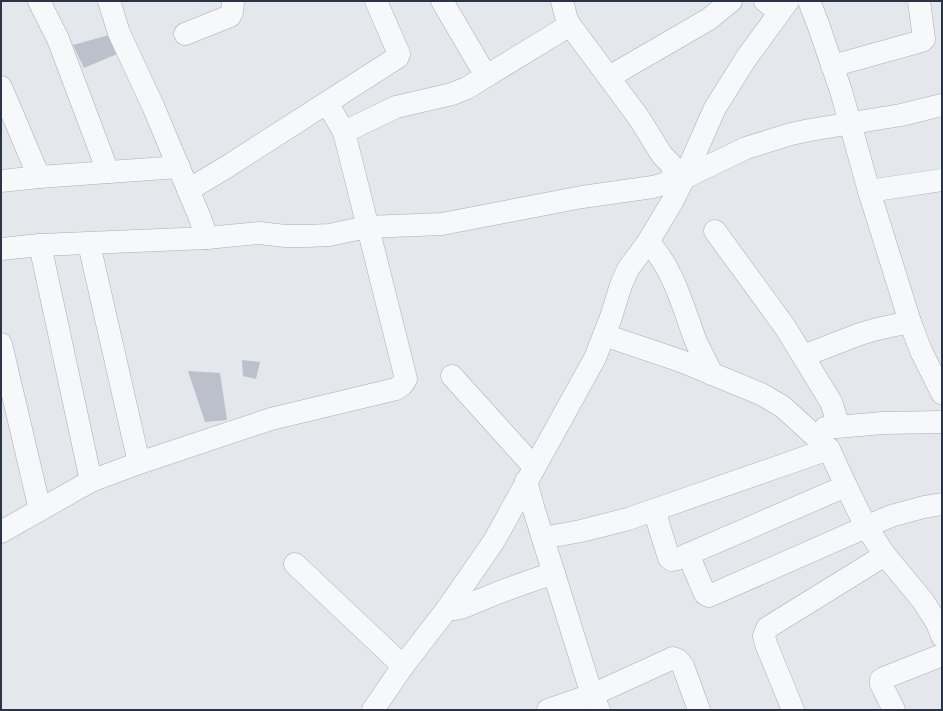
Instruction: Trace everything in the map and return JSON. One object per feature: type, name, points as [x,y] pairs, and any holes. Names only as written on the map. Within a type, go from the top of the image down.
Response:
[{"type":"street","points":[[39,1],[58,39],[108,172]]},
{"type":"street","points":[[109,1],[119,33],[153,106],[207,238]]},
{"type":"street","points":[[185,34],[230,16],[232,12],[232,1]]},
{"type":"street","points":[[188,190],[225,168],[398,57],[399,54],[376,1]]},
{"type":"street","points":[[442,1],[486,76]]},
{"type":"street","points":[[562,1],[567,20],[570,25],[639,118],[662,155],[680,174]]},
{"type":"street","points":[[609,77],[709,20],[731,1]]},
{"type":"street","points":[[809,1],[840,91],[869,191],[910,322],[921,351],[942,393]]},
{"type":"street","points":[[832,66],[924,39],[920,1]]},
{"type":"street","points":[[374,710],[403,666],[447,609],[494,540],[596,358],[628,269],[648,242],[672,202],[680,174],[715,108],[778,5]]},
{"type":"street","points":[[344,132],[396,107],[452,94],[467,88],[570,25]]},
{"type":"street","points":[[1,87],[39,177]]},
{"type":"street","points":[[1,532],[91,481],[139,463],[271,419],[396,389],[402,385],[406,379],[344,132],[327,103]]},
{"type":"street","points":[[1,249],[207,238],[259,233],[286,236],[329,235],[367,227],[442,224],[582,197],[653,187],[667,183],[680,174],[746,148],[791,134],[901,115],[942,105]]},
{"type":"street","points":[[1,181],[179,167]]},
{"type":"street","points":[[869,191],[942,180]]},
{"type":"street","points":[[715,231],[785,327],[831,402],[839,426]]},
{"type":"street","points":[[648,242],[656,250],[674,280],[698,345],[712,374]]},
{"type":"street","points":[[89,244],[139,463]]},
{"type":"street","points":[[40,246],[91,481]]},
{"type":"street","points":[[803,356],[872,331],[910,322]]},
{"type":"street","points":[[604,335],[680,361],[761,394],[783,407],[829,449],[866,527],[885,555],[923,601],[937,623],[942,636]]},
{"type":"street","points":[[1,344],[40,510]]},
{"type":"street","points":[[452,376],[530,474],[534,510],[596,702]]},
{"type":"street","points":[[808,430],[839,426],[942,422]]},
{"type":"street","points":[[543,538],[581,531],[628,519],[829,449]]},
{"type":"street","points":[[654,510],[669,558],[672,560],[846,486]]},
{"type":"street","points":[[688,554],[705,594],[709,596],[891,516],[924,507],[942,504]]},
{"type":"street","points":[[794,710],[766,644],[764,636],[767,628],[885,555]]},
{"type":"street","points":[[295,564],[403,666]]},
{"type":"street","points":[[447,609],[454,610],[554,573]]},
{"type":"street","points":[[894,710],[881,684],[881,680],[942,655]]},
{"type":"street","points":[[548,710],[596,702],[673,658],[678,660],[683,666],[699,710]]},
{"type":"building","points":[[109,35],[117,54],[84,68],[73,45]]},
{"type":"building","points":[[242,360],[260,362],[256,379],[243,376]]},
{"type":"building","points":[[188,371],[220,373],[227,420],[205,422]]}]
